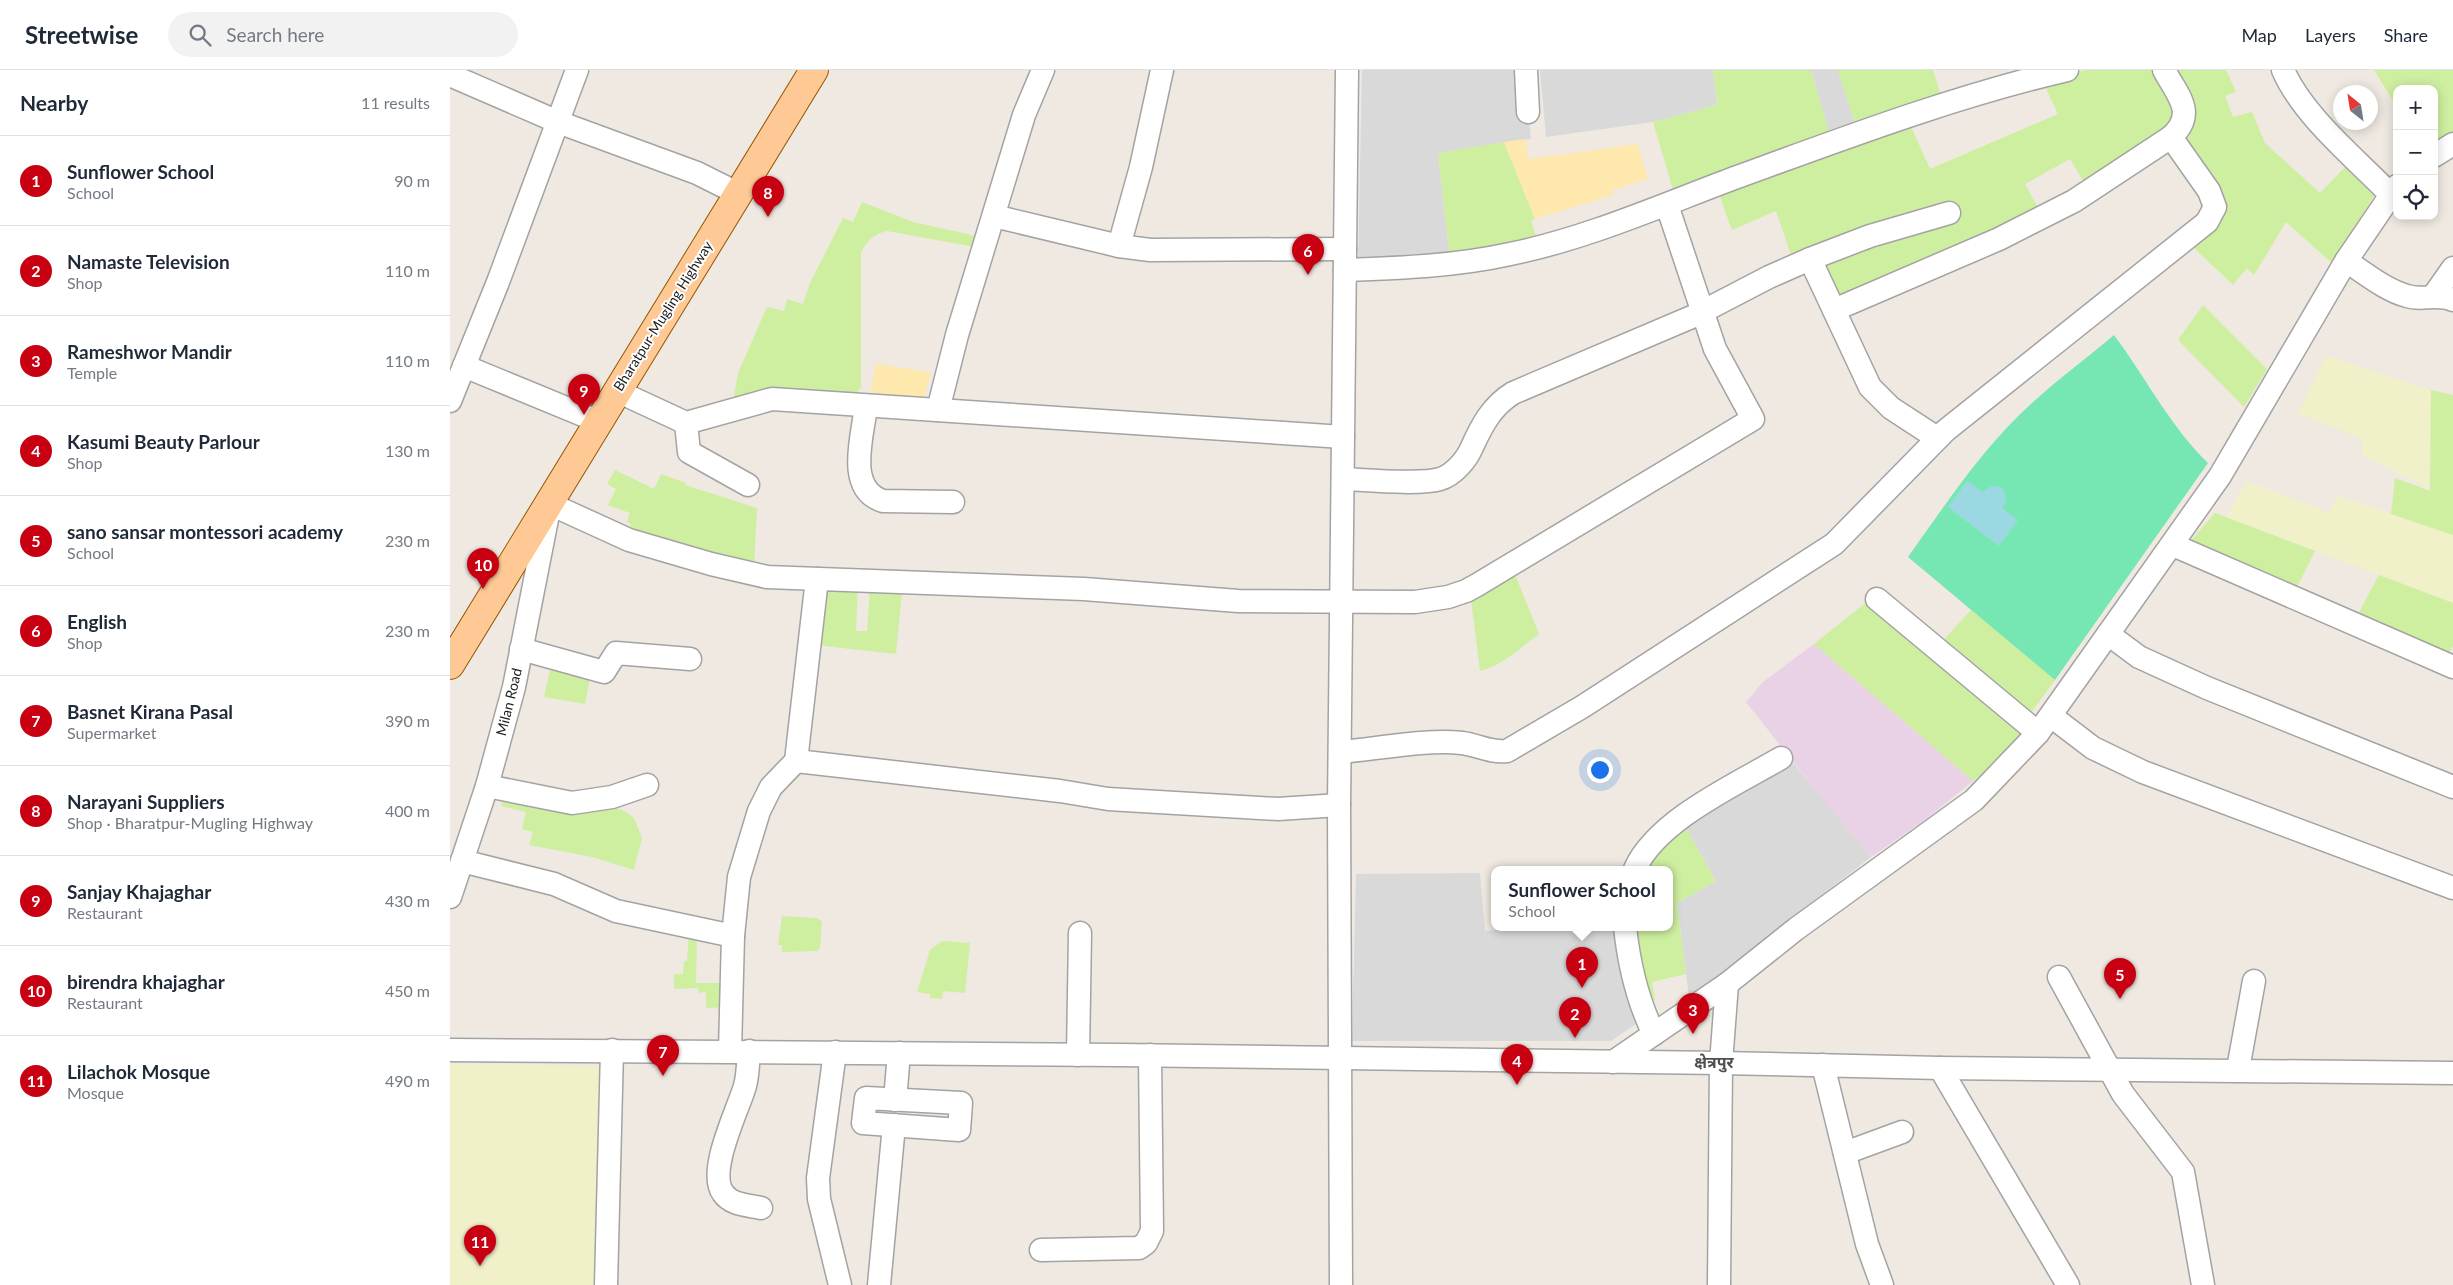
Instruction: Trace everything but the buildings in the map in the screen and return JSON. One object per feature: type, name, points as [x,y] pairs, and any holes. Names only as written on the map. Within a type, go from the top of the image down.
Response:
[{"type":"main road","name":"Bharatpur-Mugling Highway","points":[[450,665],[814,70]]},
{"type":"street","points":[[450,401],[577,70]]},
{"type":"street","points":[[938,410],[957,335],[1024,115],[1043,70]]},
{"type":"street","points":[[1119,246],[1141,167],[1162,70]]},
{"type":"street","points":[[1340,1285],[1339,805],[1347,70]]},
{"type":"street","points":[[1526,70],[1528,112]]},
{"type":"street","points":[[994,216],[1119,246],[1150,250],[1345,260],[1421,267],[1512,254],[1667,204],[1748,173],[1942,106],[2020,81],[2067,70]]},
{"type":"street","points":[[1834,310],[1999,239],[2074,200],[2171,137],[2182,127],[2185,118],[2184,108],[2164,70]]},
{"type":"street","points":[[2283,70],[2296,95],[2308,110],[2393,189]]},
{"type":"street","points":[[450,75],[558,122],[689,170],[739,194]]},
{"type":"street","points":[[1341,752],[1439,743],[1463,744],[1494,752],[1507,751],[1520,745],[1834,544],[1937,438],[2207,222],[2215,206],[2209,191],[2171,137]]},
{"type":"street","points":[[2438,153],[2453,144]]},
{"type":"street","points":[[1613,1062],[1726,984],[1796,929],[1974,800],[2045,725],[2220,476],[2346,261],[2393,191]]},
{"type":"street","points":[[550,504],[629,540],[711,564],[767,577],[1084,589],[1238,601],[1428,601],[1466,592],[1753,420],[1715,349],[1667,204]]},
{"type":"street","points":[[1344,479],[1440,479],[1455,469],[1468,456],[1481,426],[1503,399],[1703,310],[1810,259],[1870,236],[1949,214]]},
{"type":"street","points":[[1810,259],[1870,387],[1877,396],[1937,438]]},
{"type":"street","points":[[2346,261],[2389,289],[2409,297],[2443,298],[2453,268]]},
{"type":"street","points":[[464,366],[600,422]]},
{"type":"street","points":[[617,391],[686,423],[772,399],[1344,437]]},
{"type":"street","points":[[866,406],[859,462],[866,491],[874,498],[883,501],[953,502]]},
{"type":"street","points":[[686,423],[689,452],[748,485]]},
{"type":"street","name":"Milan Road","points":[[450,897],[487,786],[521,649],[550,504]]},
{"type":"street","points":[[2173,545],[2453,667]]},
{"type":"street","points":[[761,1208],[732,1201],[722,1192],[718,1173],[723,1148],[746,1084],[739,1051],[733,936],[740,877],[759,811],[771,787],[796,761],[817,579]]},
{"type":"street","points":[[1877,599],[2045,725],[2143,772],[2453,888]]},
{"type":"street","points":[[2108,634],[2139,657],[2199,684],[2453,787]]},
{"type":"street","points":[[521,649],[604,672],[616,654],[690,660]]},
{"type":"street","points":[[1638,866],[1652,842],[1671,824],[1781,758]]},
{"type":"street","points":[[796,761],[1060,790],[1108,799],[1278,809],[1339,805]]},
{"type":"street","points":[[487,786],[572,803],[598,800],[647,785]]},
{"type":"street","points":[[462,861],[554,884],[616,911],[733,936]]},
{"type":"street","points":[[1626,931],[1633,978],[1644,1013],[1654,1034]]},
{"type":"street","points":[[1078,1055],[1080,932]]},
{"type":"street","points":[[2059,977],[2123,1094],[2183,1172],[2203,1285]]},
{"type":"street","points":[[2238,1070],[2254,981]]},
{"type":"street","points":[[1718,1285],[1721,1062],[1726,984]]},
{"type":"street","points":[[450,1050],[1150,1055],[1339,1059],[1721,1062],[1940,1068],[2108,1068],[2453,1073]]},
{"type":"street","points":[[606,1285],[612,1050]]},
{"type":"street","points":[[835,1052],[818,1178],[819,1199],[840,1285]]},
{"type":"street","points":[[895,1100],[899,1053]]},
{"type":"street","points":[[1042,1250],[1139,1248],[1146,1243],[1152,1232],[1150,1055]]},
{"type":"street","points":[[1823,1065],[1867,1244],[1882,1285]]},
{"type":"street","points":[[1940,1068],[2068,1285]]},
{"type":"street","points":[[866,1098],[961,1103],[959,1130],[894,1125],[863,1123],[866,1098]]},
{"type":"street","points":[[879,1285],[894,1125]]},
{"type":"street","points":[[1845,1154],[1902,1132]]},
{"type":"shaded area","points":[[1362,70],[1525,70],[1531,139],[1438,153],[1450,259],[1358,265]]},
{"type":"shaded area","points":[[1540,70],[1713,70],[1717,105],[1653,122],[1546,137]]},
{"type":"shaded area","points":[[1811,70],[1838,70],[1857,130],[1831,139]]},
{"type":"shaded area","points":[[1814,644],[1973,781],[1926,819],[1871,857],[1746,702],[1763,682]]},
{"type":"shaded area","points":[[1791,760],[1871,857],[1689,998],[1677,903],[1716,881],[1684,825]]},
{"type":"shaded area","points":[[1480,873],[1485,931],[1618,931],[1639,1022],[1611,1041],[1352,1041],[1356,874]]},
{"type":"green space","points":[[1713,70],[1811,70],[1831,139],[1674,193],[1653,122],[1717,105]]},
{"type":"green space","points":[[1838,70],[1933,70],[1943,102],[1857,130]]},
{"type":"green space","points":[[2086,70],[2161,70],[2182,118],[2086,186],[2070,159],[2025,184],[2040,211],[1845,300],[1793,261],[1776,211],[1732,230],[1717,189],[1909,122],[1930,169],[2058,114],[2043,82]]},
{"type":"green space","points":[[2169,70],[2226,70],[2236,92],[2225,96],[2233,117],[2252,112],[2265,143],[2320,193],[2351,161],[2377,191],[2333,264],[2286,222],[2254,275],[2247,268],[2233,285],[2191,245],[2215,211],[2183,135]]},
{"type":"green space","points":[[2374,70],[2453,70],[2453,137],[2438,146],[2438,85],[2393,85],[2393,101]]},
{"type":"green space","points":[[1504,142],[1535,219],[1531,221],[1538,242],[1450,259],[1438,153]]},
{"type":"green space","points":[[862,202],[913,222],[977,236],[975,247],[887,231],[874,236],[868,241],[861,253],[861,387],[856,394],[733,402],[738,373],[767,307],[784,311],[787,299],[803,304],[810,283],[843,218],[853,222]]},
{"type":"green space","points":[[2203,305],[2267,369],[2244,407],[2178,340]]},
{"type":"green space","points":[[2114,335],[2170,418],[2194,449],[2208,463],[2055,680],[1908,557],[1951,497],[1997,438],[2042,394]]},
{"type":"green space","points":[[2326,356],[2431,390],[2429,488],[2363,456],[2361,439],[2298,413]]},
{"type":"green space","points":[[2431,390],[2453,395],[2453,535],[2391,514],[2395,478],[2430,491]]},
{"type":"green space","points":[[615,470],[654,489],[661,474],[686,483],[685,485],[757,508],[754,567],[627,534],[631,524],[627,522],[630,513],[608,505],[616,489],[607,484]]},
{"type":"green space","points":[[2247,481],[2328,512],[2339,496],[2453,535],[2453,603],[2226,517]]},
{"type":"green space","points":[[2215,513],[2315,551],[2295,591],[2188,544]]},
{"type":"green space","points":[[1514,572],[1539,634],[1504,661],[1480,671],[1471,600]]},
{"type":"green space","points":[[2379,575],[2453,603],[2453,646],[2447,658],[2356,618]]},
{"type":"green space","points":[[858,588],[856,631],[867,631],[870,589],[902,591],[896,654],[815,645],[823,594],[828,590]]},
{"type":"green space","points":[[1868,601],[2023,731],[1990,768],[1973,781],[1814,644]]},
{"type":"green space","points":[[1971,610],[2055,680],[2028,717],[1940,644]]},
{"type":"green space","points":[[551,666],[590,677],[585,704],[544,697]]},
{"type":"green space","points":[[503,795],[595,810],[616,808],[626,812],[634,818],[642,838],[634,870],[592,857],[529,845],[533,832],[522,829],[526,812],[501,806]]},
{"type":"green space","points":[[1684,825],[1716,881],[1677,903],[1686,974],[1652,982],[1655,1000],[1647,1005],[1631,931],[1673,931],[1673,866],[1646,866]]},
{"type":"green space","points":[[782,916],[817,918],[822,922],[818,951],[782,952],[782,945],[778,945]]},
{"type":"green space","points":[[689,933],[697,934],[696,983],[726,983],[726,1007],[706,1008],[706,992],[699,993],[698,988],[674,989],[674,974],[683,974],[684,961],[687,961]]},
{"type":"green space","points":[[942,941],[970,943],[965,993],[943,991],[942,999],[930,998],[930,994],[917,992],[930,950]]},
{"type":"green space","points":[[450,1064],[602,1066],[596,1285],[450,1285]]},
{"type":"sand","points":[[1526,139],[1528,159],[1638,144],[1648,179],[1612,190],[1613,195],[1535,219],[1504,142]]},
{"type":"sand","points":[[876,364],[931,372],[924,399],[870,392]]},
{"type":"water","points":[[1967,481],[1983,492],[1993,486],[2004,490],[2006,501],[2002,508],[2018,520],[1999,546],[1948,507]]},
{"type":"place","name":"Narayani Suppliers","points":[[768,217]]},
{"type":"place","name":"English","points":[[1308,275]]},
{"type":"place","name":"Sanjay Khajaghar","points":[[584,415]]},
{"type":"place","name":"birendra khajaghar","points":[[483,589]]},
{"type":"place","name":"Sunflower School","points":[[1582,988]]},
{"type":"place","name":"sano sansar montessori academy","points":[[2120,999]]},
{"type":"place","name":"Rameshwor Mandir","points":[[1693,1034]]},
{"type":"place","name":"Namaste Television","points":[[1575,1038]]},
{"type":"place","name":"Basnet Kirana Pasal","points":[[663,1076]]},
{"type":"place","name":"Kasumi Beauty Parlour","points":[[1517,1085]]},
{"type":"place","name":"Lilachok Mosque","points":[[480,1266]]},
{"type":"district","name":"क्षेत्रपुर","points":[[1714,1062]]}]
